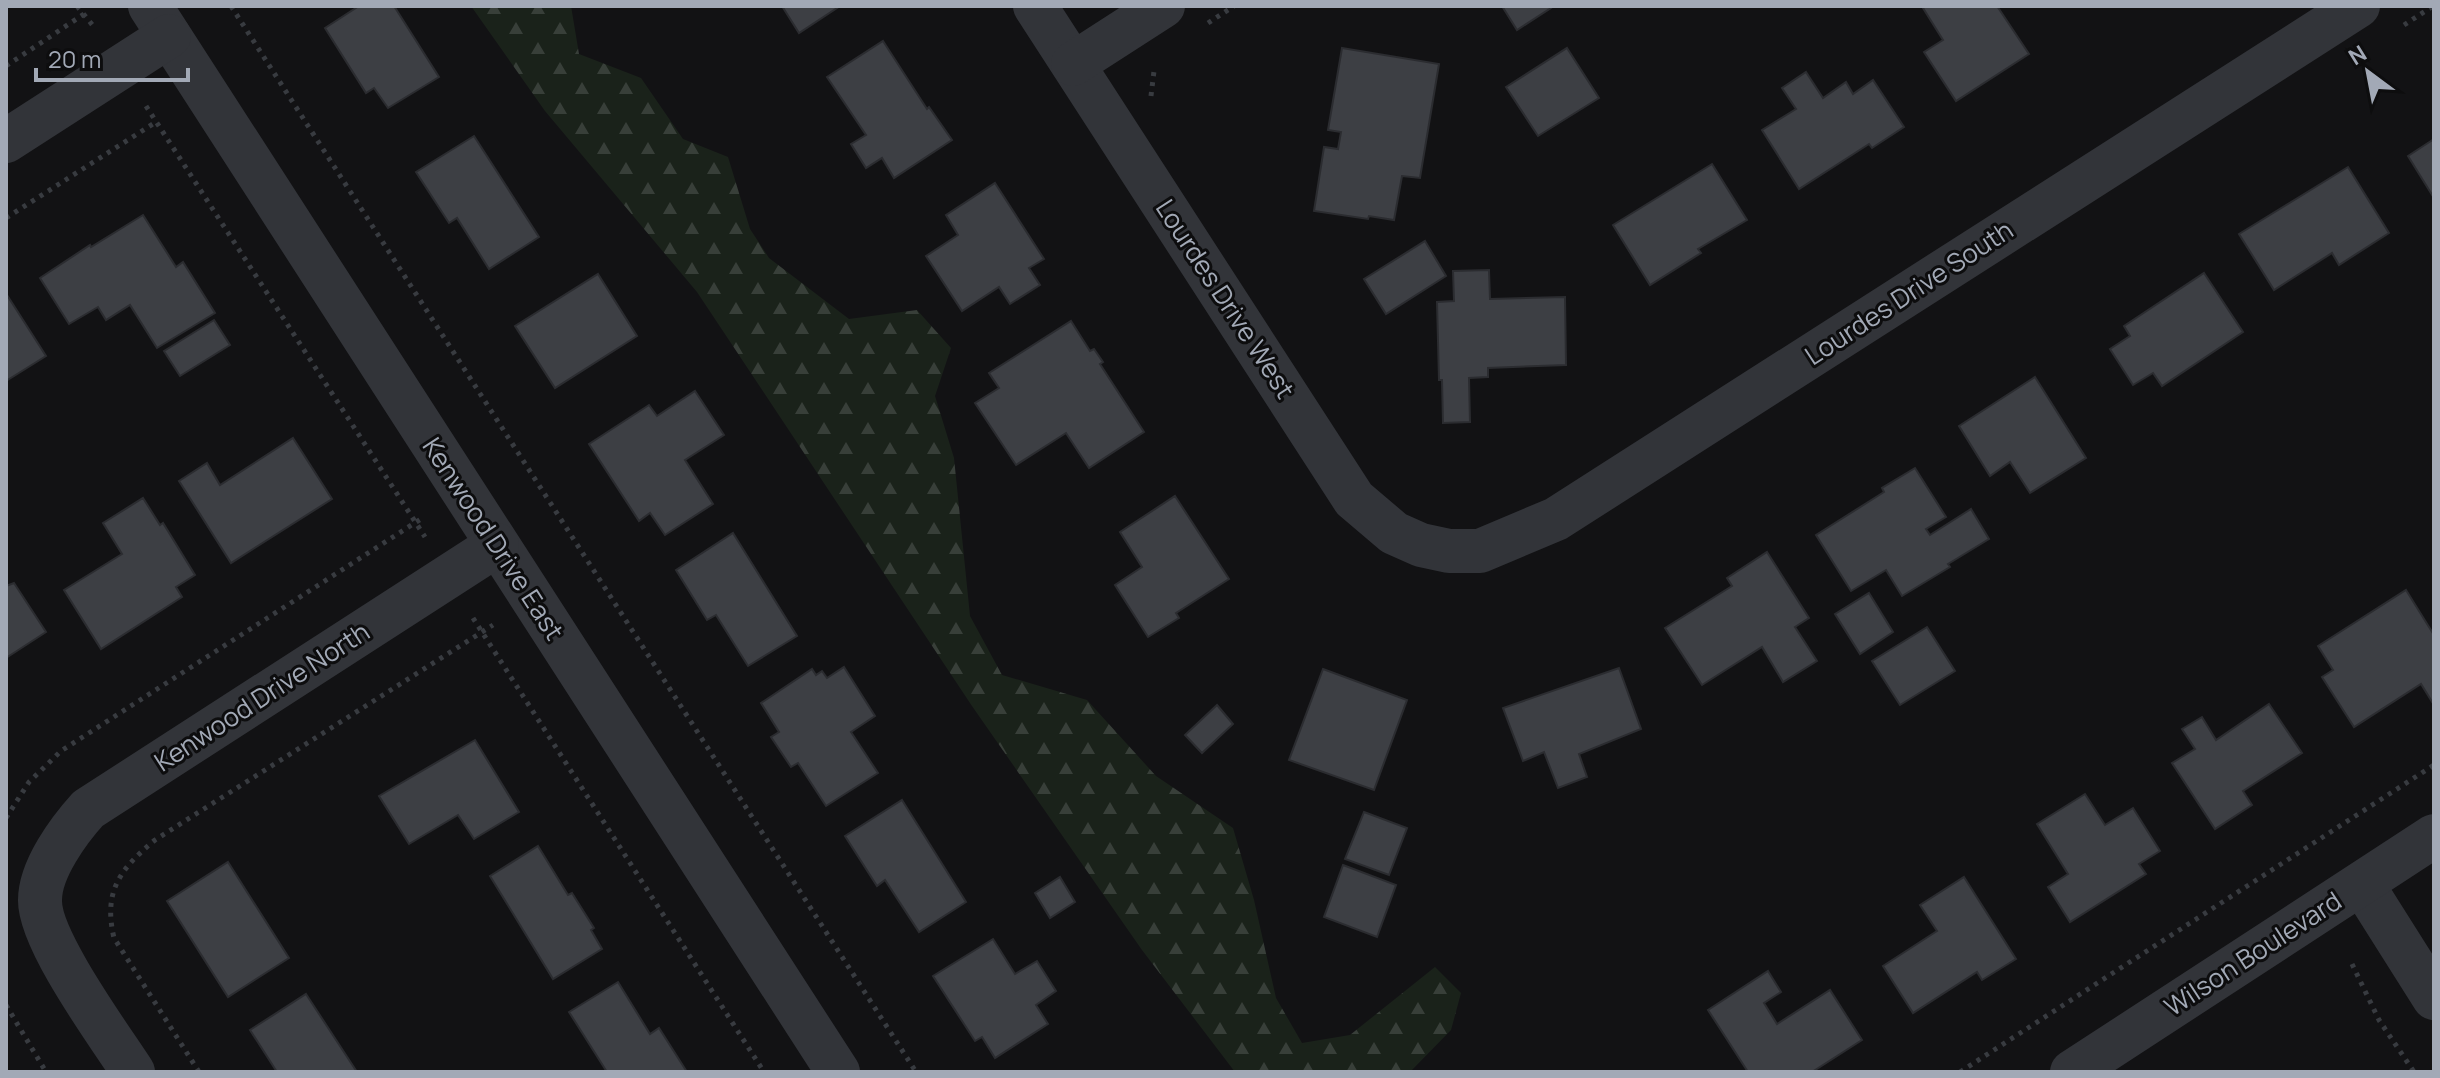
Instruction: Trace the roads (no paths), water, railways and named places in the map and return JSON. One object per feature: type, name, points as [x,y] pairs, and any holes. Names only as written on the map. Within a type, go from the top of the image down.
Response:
[{"type":"street","name":"Lourdes Drive West","points":[[1035,6],[1354,499],[1394,533],[1421,545],[1449,551]]},
{"type":"street","name":"Lourdes Drive South","points":[[1449,551],[1480,551],[1556,519],[2358,6]]},
{"type":"street","points":[[1073,64],[1182,17]]},
{"type":"street","points":[[6,141],[121,67],[160,21]]},
{"type":"street","name":"Kenwood Drive East","points":[[160,21],[838,1072]]},
{"type":"street","name":"Kenwood Drive North","points":[[133,1072],[51,944],[40,900],[48,870],[69,830],[88,809],[497,545]]},
{"type":"street","name":"Wilson Boulevard","points":[[2072,1072],[2434,836]]},
{"type":"street","points":[[2362,884],[2434,998]]}]
